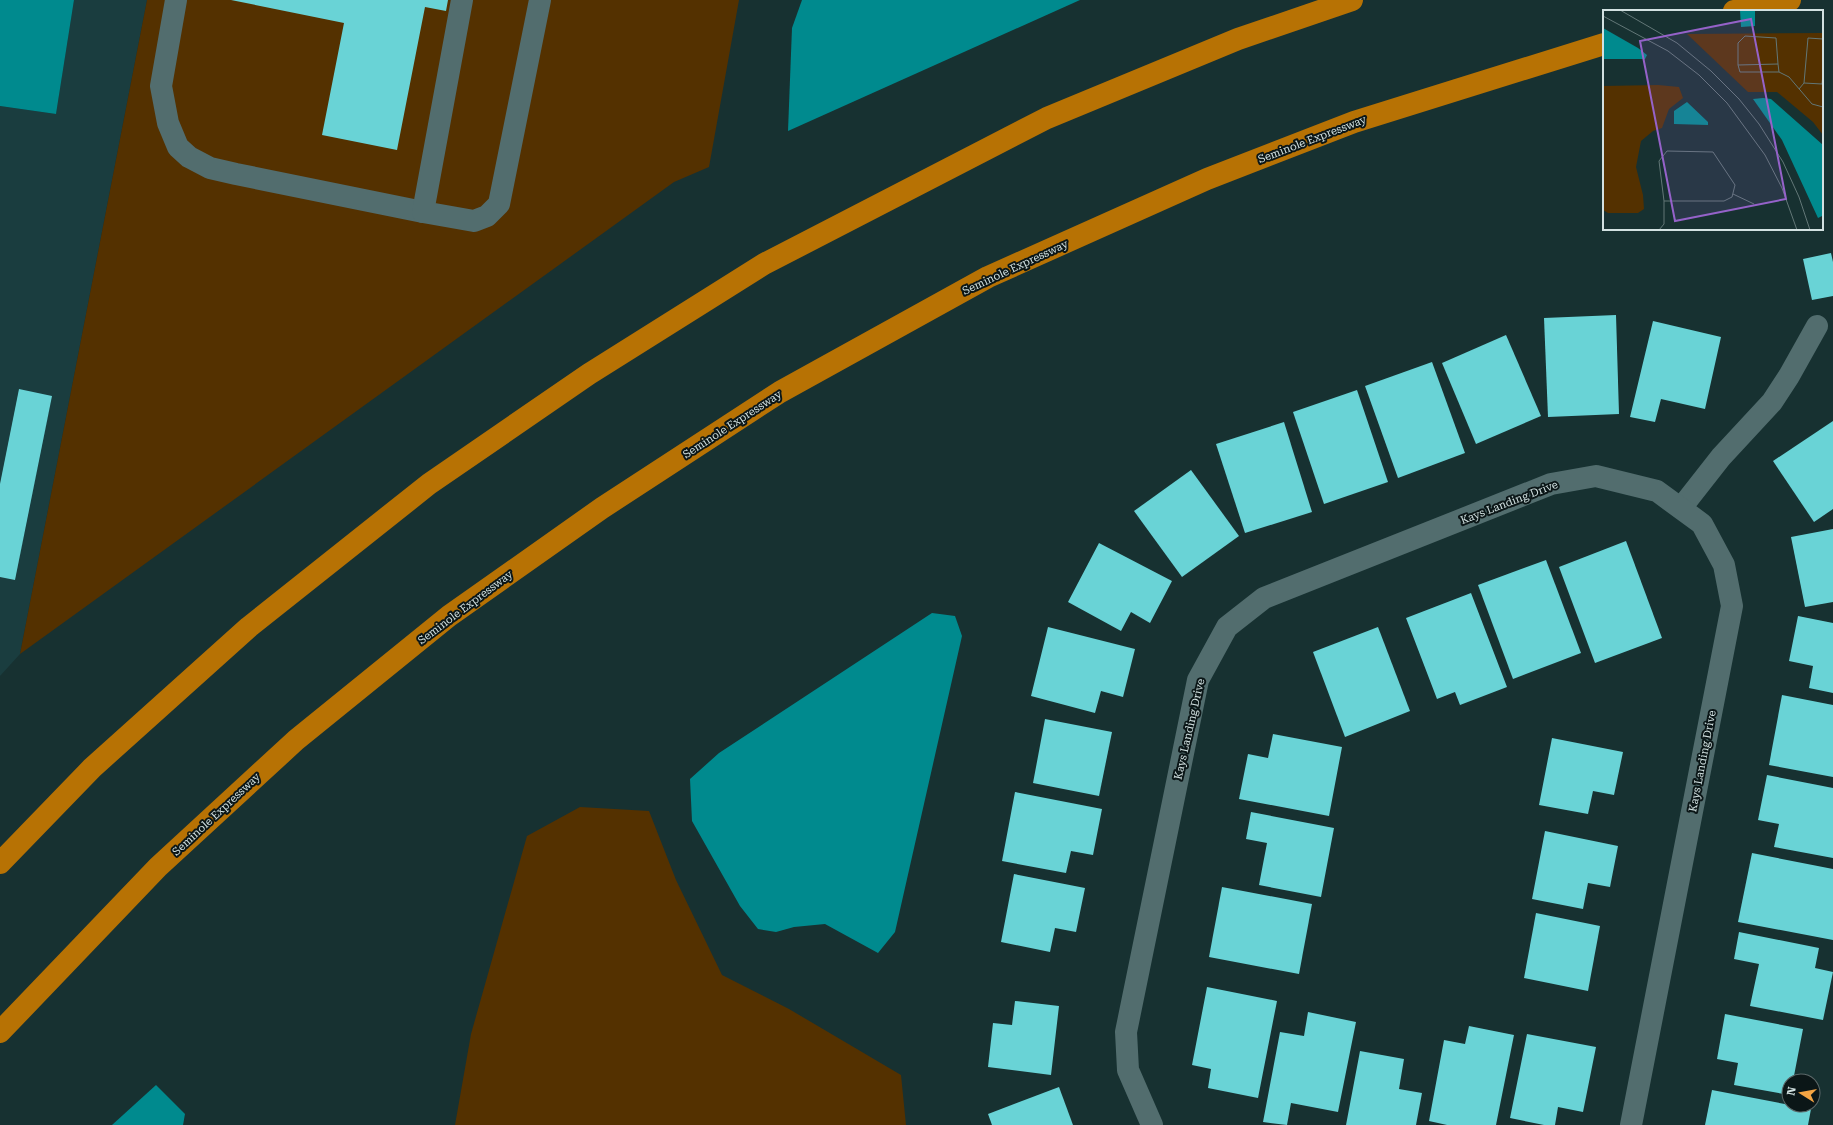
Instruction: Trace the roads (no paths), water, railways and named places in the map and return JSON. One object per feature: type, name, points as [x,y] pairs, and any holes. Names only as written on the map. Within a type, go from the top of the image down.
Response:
[{"type":"highway","points":[[0,863],[92,768],[249,627],[430,484],[589,374],[764,264],[1047,118],[1238,39],[1352,0]]},
{"type":"highway","points":[[1739,10],[1790,0]]},
{"type":"highway","name":"Seminole Expressway","points":[[0,1032],[158,867],[296,740],[450,616],[602,508],[780,392],[988,277],[1207,179],[1354,122],[1603,44]]},
{"type":"street","points":[[176,0],[160,86],[168,123],[178,147],[189,157],[210,168],[236,174],[474,221],[487,216],[499,204],[540,0]]},
{"type":"street","points":[[423,212],[462,0]]},
{"type":"street","points":[[1681,508],[1721,457],[1772,402],[1789,376],[1817,326]]},
{"type":"street","name":"Kays Landing Drive","points":[[1152,1125],[1128,1070],[1126,1032],[1198,680],[1227,627],[1264,598],[1552,484],[1596,476],[1657,491],[1702,524],[1724,565],[1732,606],[1632,1125]]},
{"type":"water","points":[[0,0],[74,0],[56,114],[0,106]]},
{"type":"water","points":[[802,0],[1080,0],[788,131],[792,28]]},
{"type":"water","points":[[932,613],[955,616],[962,636],[895,932],[878,953],[825,924],[794,927],[776,932],[758,929],[740,906],[692,821],[690,779],[719,753]]},
{"type":"water","points":[[156,1085],[185,1114],[183,1125],[112,1125]]}]
